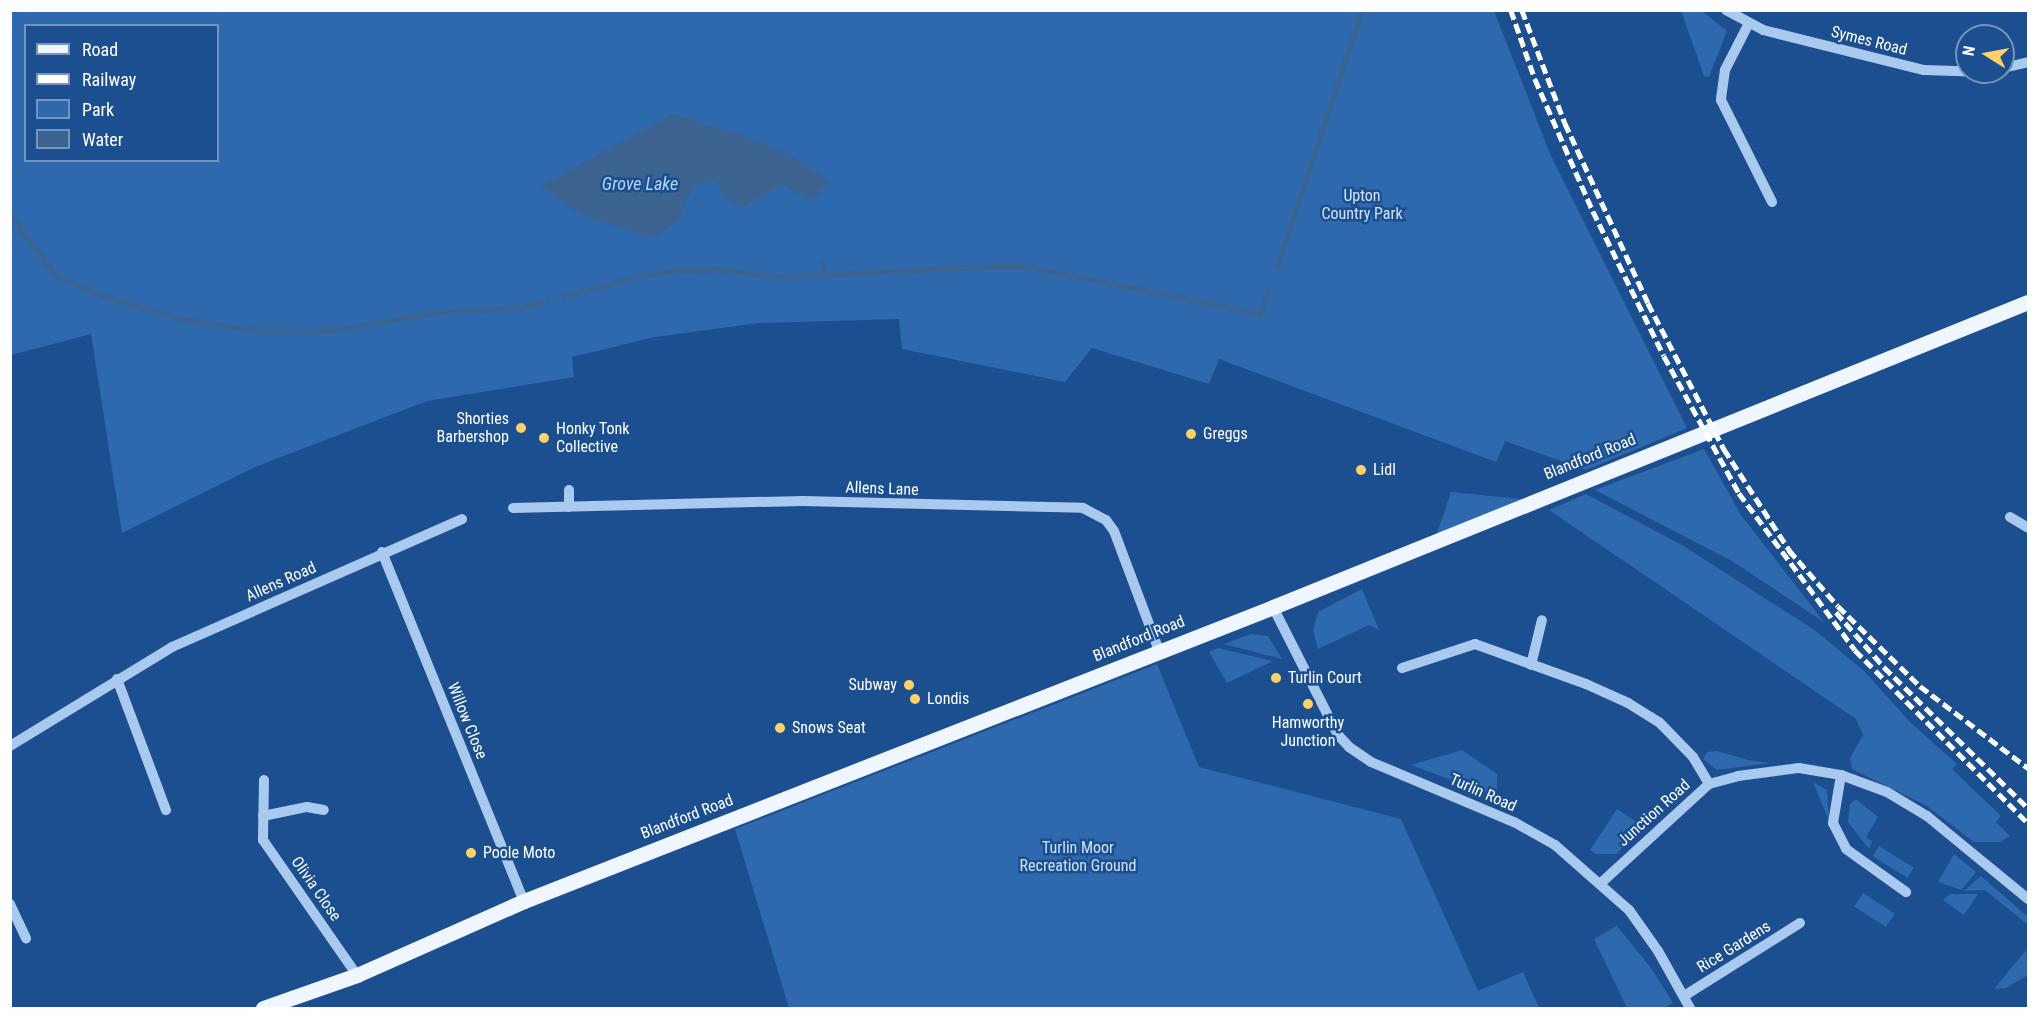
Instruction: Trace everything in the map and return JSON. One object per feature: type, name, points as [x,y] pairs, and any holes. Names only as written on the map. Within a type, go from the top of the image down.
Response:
[{"type":"main road","name":"Blandford Road","points":[[263,1008],[357,975],[524,900],[1273,607],[2028,302]]},
{"type":"street","name":"Symes Road","points":[[1726,10],[1748,25],[1924,70],[1955,71]]},
{"type":"street","points":[[1748,25],[1725,70],[1721,100],[1772,202]]},
{"type":"street","points":[[569,490],[569,507]]},
{"type":"street","name":"Allens Lane","points":[[513,508],[804,501],[1083,508],[1106,520],[1114,531],[1159,651]]},
{"type":"street","points":[[2010,517],[2028,528]]},
{"type":"street","name":"Allens Road","points":[[10,746],[172,647],[382,552],[462,519]]},
{"type":"street","name":"Willow Close","points":[[382,552],[524,900]]},
{"type":"street","name":"Turlin Road","points":[[1273,607],[1338,735],[1349,747],[1371,762],[1514,822],[1555,845],[1629,910],[1690,1008]]},
{"type":"street","points":[[1531,665],[1542,620]]},
{"type":"street","points":[[1402,668],[1475,644],[1586,684],[1645,712],[1674,735],[1709,784]]},
{"type":"street","points":[[117,679],[166,810]]},
{"type":"street","name":"Junction Road","points":[[1600,883],[1709,784],[1738,776],[1799,768],[1841,775],[1887,792],[1927,816],[2028,899]]},
{"type":"street","points":[[1841,775],[1833,823],[1846,849],[1906,892]]},
{"type":"street","name":"Olivia Close","points":[[264,780],[263,840],[357,975]]},
{"type":"street","points":[[263,816],[300,808],[324,810]]},
{"type":"street","points":[[10,904],[26,939]]},
{"type":"street","name":"Rice Gardens","points":[[1684,996],[1800,923]]},
{"type":"green space","name":"Upton Country Park","points":[[10,11],[1494,11],[1551,156],[1687,428],[1586,470],[1505,441],[1496,462],[1219,359],[1209,384],[1092,348],[1065,382],[902,349],[899,319],[759,323],[655,337],[572,357],[574,377],[427,401],[255,467],[122,533],[91,334],[11,355]]},
{"type":"green space","points":[[1681,11],[1702,11],[1727,31],[1709,77],[1704,76]]},
{"type":"green space","points":[[1704,449],[1741,515],[1824,622],[1732,561],[1595,490]]},
{"type":"green space","points":[[1451,492],[1532,500],[1435,539]]},
{"type":"green space","points":[[1586,494],[1682,545],[1816,631],[1864,671],[1911,723],[1957,764],[1952,769],[2001,816],[1996,822],[2010,836],[2000,842],[1974,842],[1927,806],[1852,769],[1850,758],[1863,735],[1856,719],[1549,510]]},
{"type":"green space","points":[[1362,589],[1379,630],[1369,625],[1318,649],[1313,630],[1318,612]]},
{"type":"green space","points":[[1251,634],[1268,636],[1282,659],[1224,644]]},
{"type":"green space","points":[[1218,648],[1273,661],[1227,683],[1209,652]]},
{"type":"green space","name":"Turlin Moor Recreation Ground","points":[[1157,664],[1199,767],[1401,819],[1478,991],[1523,972],[1539,1008],[789,1008],[735,829]]},
{"type":"green space","points":[[1462,750],[1497,774],[1497,797],[1411,765]]},
{"type":"green space","points":[[1717,751],[1748,760],[1770,763],[1717,770],[1703,759],[1707,752]]},
{"type":"green space","points":[[1813,782],[1827,790],[1829,821]]},
{"type":"green space","points":[[1856,799],[1878,817],[1866,837],[1872,841],[1869,849],[1848,822],[1850,804]]},
{"type":"green space","points":[[1617,809],[1641,825],[1617,854],[1596,854],[1590,850]]},
{"type":"green space","points":[[1879,846],[1914,868],[1907,878],[1873,856]]},
{"type":"green space","points":[[1954,854],[1976,872],[1961,890],[1938,882]]},
{"type":"green space","points":[[1981,876],[2028,917],[2028,925],[1985,890],[1964,891]]},
{"type":"green space","points":[[1863,893],[1895,914],[1886,927],[1854,906]]},
{"type":"green space","points":[[1950,894],[1978,894],[1964,915],[1943,900]]},
{"type":"green space","points":[[1617,926],[1651,968],[1673,1003],[1664,1008],[1627,1008],[1594,939]]},
{"type":"green space","points":[[2026,950],[2028,975],[2006,988],[1994,989]]},
{"type":"water","name":"Grove Lake","points":[[673,114],[754,140],[799,160],[828,181],[812,201],[782,185],[741,207],[725,198],[717,181],[694,184],[678,222],[653,237],[583,216],[541,186]]},
{"type":"waterway","points":[[1277,266],[1362,10]]},
{"type":"waterway","points":[[10,216],[57,276],[111,299],[192,321],[261,331],[335,330],[437,312],[519,308],[546,301]]},
{"type":"waterway","points":[[823,263],[824,274]]},
{"type":"waterway","points":[[564,297],[638,276],[680,270],[719,269],[780,277],[990,266],[1025,266],[1260,314],[1267,293]]},
{"type":"railway","points":[[1511,10],[1535,79],[1593,211],[1664,356],[1739,493],[1855,650],[2028,823]]},
{"type":"railway","points":[[1522,10],[1565,123],[1648,303],[1724,449],[1794,557]]},
{"type":"railway","points":[[1789,550],[1838,606],[1920,686],[2028,768]]},
{"type":"railway","points":[[1836,612],[1884,667],[2028,808]]},
{"type":"place","name":"Shorties Barbershop","points":[[521,428]]},
{"type":"place","name":"Greggs","points":[[1191,434]]},
{"type":"place","name":"Honky Tonk Collective","points":[[544,438]]},
{"type":"place","name":"Lidl","points":[[1361,470]]},
{"type":"place","name":"Turlin Court","points":[[1276,678]]},
{"type":"place","name":"Subway","points":[[909,685]]},
{"type":"place","name":"Londis","points":[[915,699]]},
{"type":"place","name":"Hamworthy Junction","points":[[1308,704]]},
{"type":"place","name":"Snows Seat","points":[[780,728]]},
{"type":"place","name":"Poole Moto","points":[[471,853]]}]
